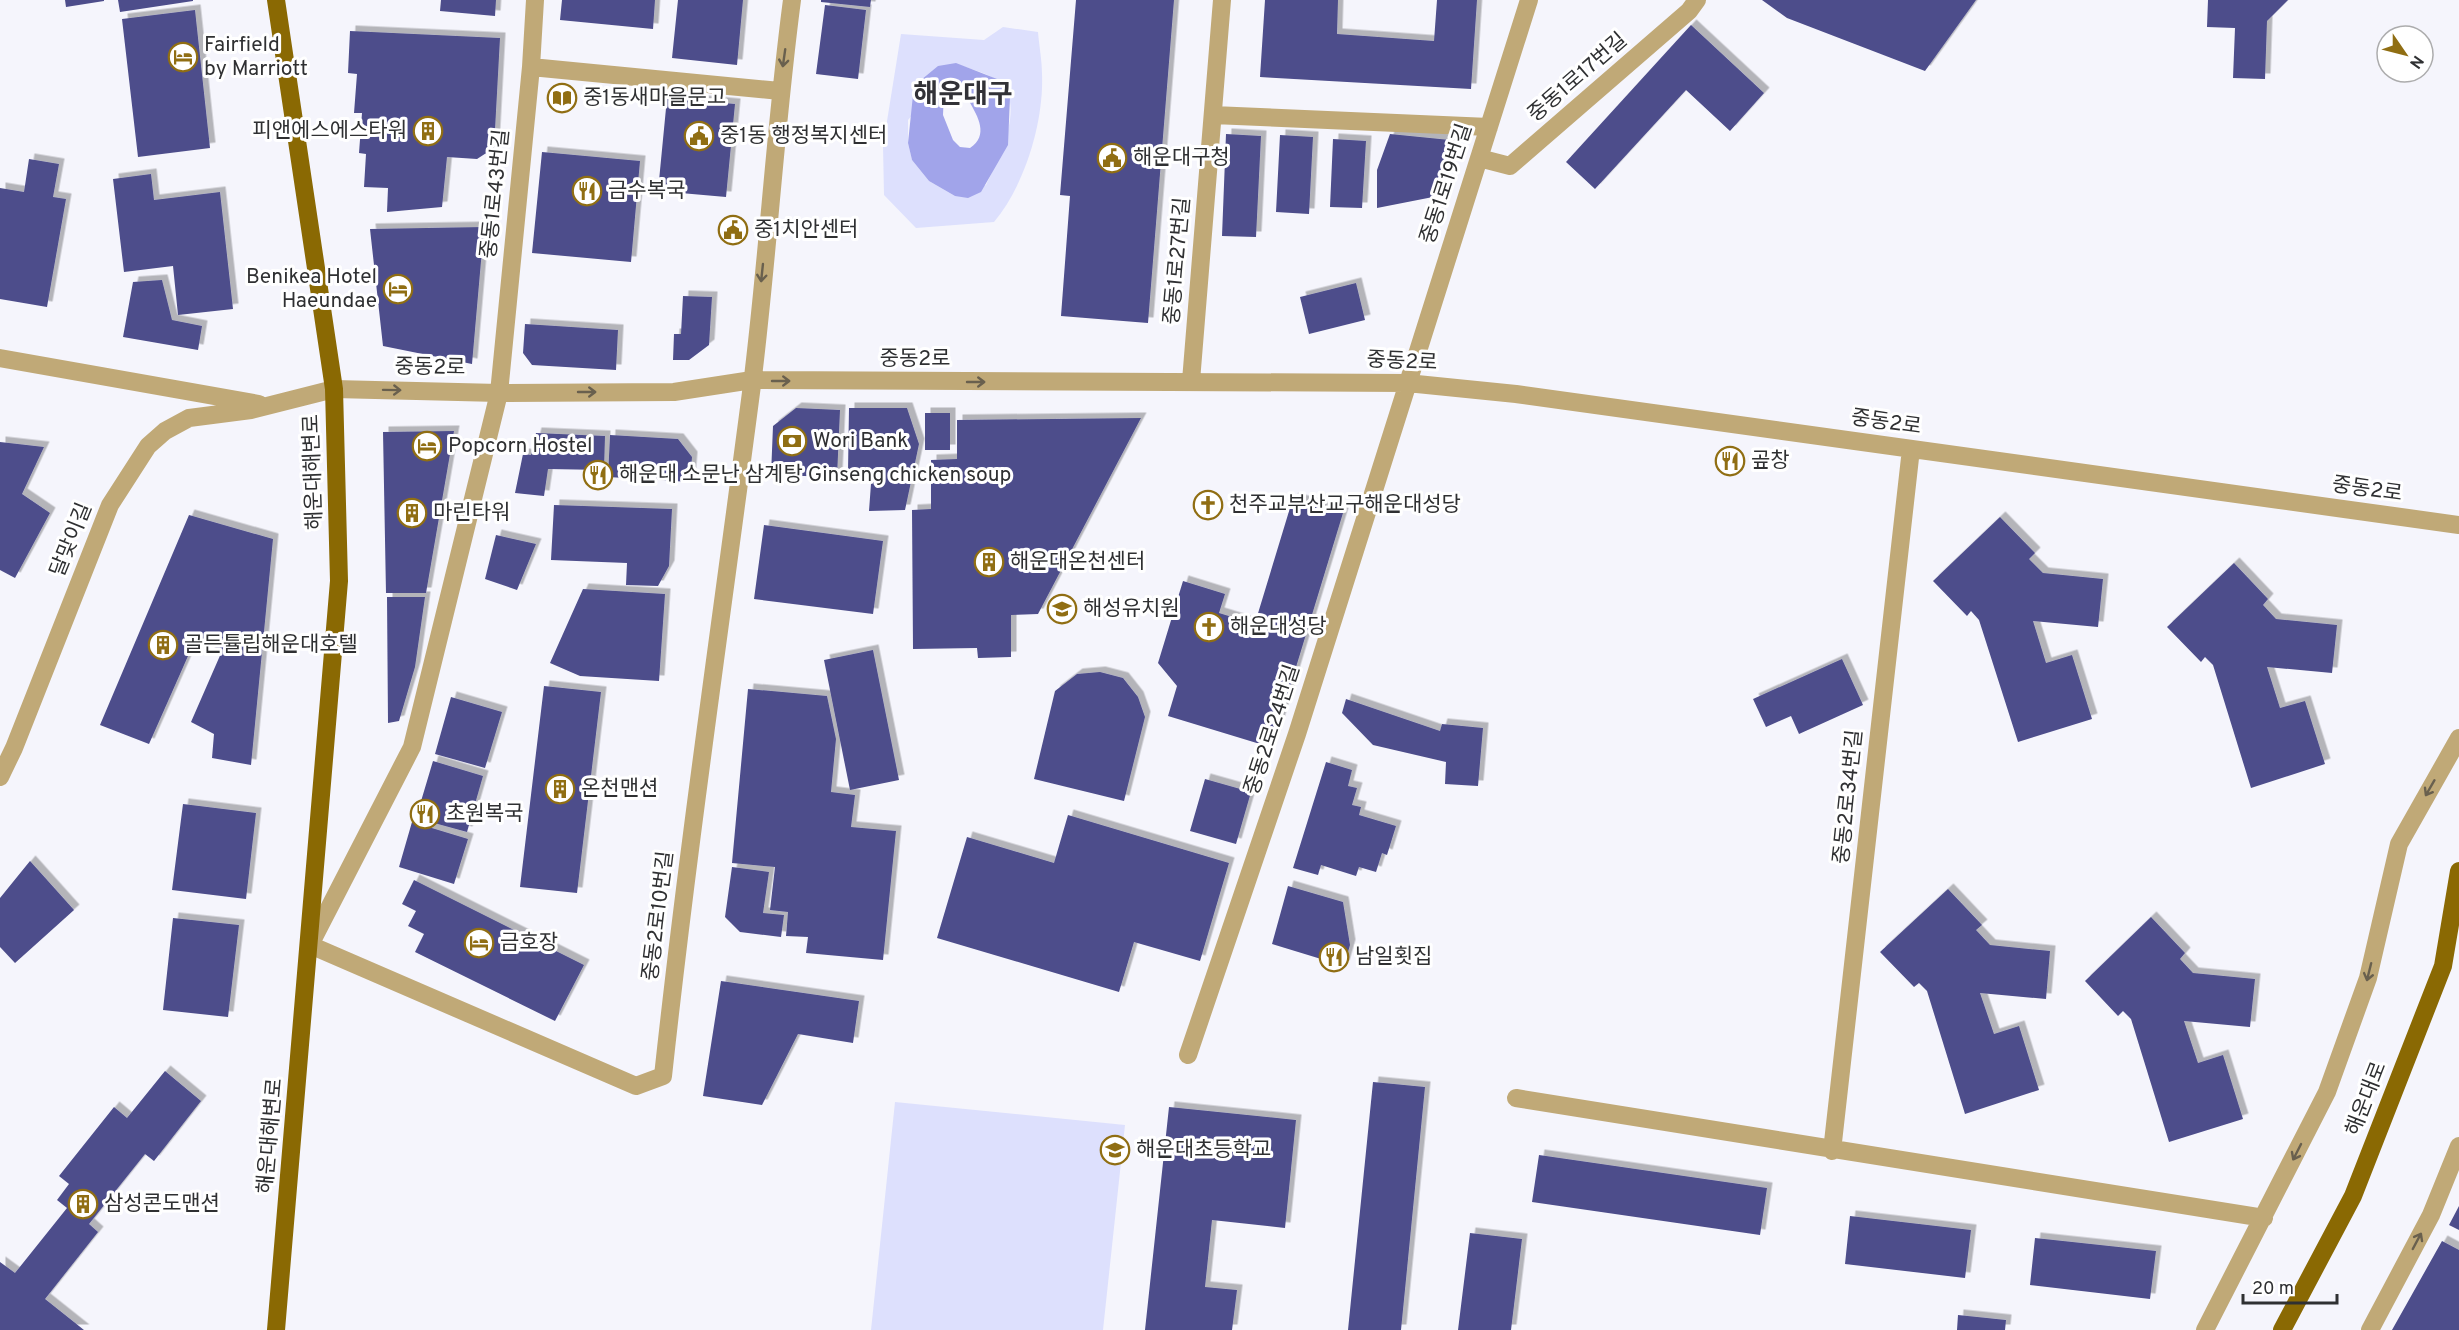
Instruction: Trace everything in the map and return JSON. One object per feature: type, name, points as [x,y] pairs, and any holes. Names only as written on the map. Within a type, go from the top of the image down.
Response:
[{"type":"main road","name":"해운대해변로","points":[[276,0],[334,389],[339,581],[276,1330]]},
{"type":"main road","name":"해운대로","points":[[2282,1330],[2353,1196],[2439,977],[2459,871]]},
{"type":"street","name":"중동1로43번길","points":[[499,393],[531,66],[535,0]]},
{"type":"street","points":[[752,380],[780,92],[792,0]]},
{"type":"street","name":"중동1로27번길","points":[[1191,381],[1222,0]]},
{"type":"street","name":"중동1로19번길","points":[[1407,382],[1529,0]]},
{"type":"street","name":"중동1로17번길","points":[[1479,158],[1510,166],[1689,10],[1697,0]]},
{"type":"street","points":[[531,66],[780,92]]},
{"type":"street","points":[[1213,115],[1489,127]]},
{"type":"street","name":"달맞이길","points":[[0,358],[267,405]]},
{"type":"street","name":"중동2로","points":[[334,389],[499,393],[674,392],[752,380],[1407,382],[1527,396],[2459,525]]},
{"type":"street","name":"중동2로10번길","points":[[310,945],[636,1086],[663,1076],[752,380]]},
{"type":"street","name":"중동2로24번길","points":[[1188,1055],[1297,734],[1407,382]]},
{"type":"street","name":"달맞이길","points":[[0,777],[14,748],[110,505],[138,459],[165,431],[189,418],[251,411],[334,389]]},
{"type":"street","name":"해운대해변로","points":[[310,945],[412,747],[499,393]]},
{"type":"street","name":"중동2로34번길","points":[[1832,1151],[1911,449]]},
{"type":"street","points":[[2205,1330],[2327,1092],[2368,978],[2399,844],[2459,738]]},
{"type":"street","points":[[1516,1098],[1832,1151],[2264,1218]]},
{"type":"street","points":[[2370,1330],[2431,1215],[2459,1146]]},
{"type":"shaded area","points":[[1003,27],[1038,32],[1042,69],[1040,112],[1023,172],[1015,190],[994,222],[916,228],[884,195],[883,146],[901,34],[984,40]],"holes":[[[956,64],[981,72],[995,79],[1005,88],[1010,100],[1011,114],[1004,145],[986,185],[955,196],[929,181],[912,160],[908,143],[908,120]]]},
{"type":"shaded area","points":[[895,1102],[1125,1125],[1103,1330],[871,1330]]},
{"type":"water","points":[[956,63],[997,79],[1010,97],[1008,145],[981,192],[968,198],[955,196],[929,181],[912,160],[908,143],[913,95],[921,80],[938,66]],"holes":[[[956,82],[976,113],[980,126],[979,137],[970,148],[960,147],[953,140],[943,115],[944,91]]]},
{"type":"building","points":[[65,0],[104,0],[104,1],[66,7]]},
{"type":"building","points":[[118,0],[193,0],[193,1],[120,12]]},
{"type":"building","points":[[441,0],[496,0],[495,16],[440,11]]},
{"type":"building","points":[[562,0],[655,0],[653,29],[560,20]]},
{"type":"building","points":[[678,0],[743,0],[737,65],[672,58]]},
{"type":"building","points":[[821,0],[871,0],[870,7],[821,2]]},
{"type":"building","name":"해운대구청","points":[[1076,0],[1174,0],[1148,323],[1061,316],[1070,196],[1060,195]]},
{"type":"building","points":[[1265,0],[1338,0],[1337,34],[1434,41],[1437,0],[1477,0],[1471,89],[1260,77]]},
{"type":"building","points":[[1762,0],[1976,0],[1925,71],[1787,18]]},
{"type":"building","points":[[2208,0],[2288,0],[2267,21],[2265,79],[2233,78],[2235,28],[2207,27]]},
{"type":"building","points":[[825,5],[866,10],[858,79],[816,74]]},
{"type":"building","points":[[195,10],[210,148],[138,157],[122,19]]},
{"type":"building","points":[[1691,25],[1764,93],[1730,131],[1686,90],[1595,189],[1566,162]]},
{"type":"building","name":"피앤에스에스타워","points":[[350,31],[500,38],[494,148],[477,159],[447,157],[442,207],[387,212],[388,188],[364,187],[366,154],[359,153],[362,113],[354,113],[357,74],[348,73]]},
{"type":"building","points":[[667,98],[735,104],[726,197],[658,191]]},
{"type":"building","points":[[1226,134],[1261,136],[1256,237],[1222,236]]},
{"type":"building","points":[[1390,134],[1450,140],[1433,197],[1377,208],[1377,170]]},
{"type":"building","points":[[1280,135],[1313,137],[1309,214],[1276,212]]},
{"type":"building","points":[[1333,139],[1366,141],[1362,208],[1330,207]]},
{"type":"building","points":[[542,152],[640,161],[631,262],[532,253]]},
{"type":"building","points":[[29,159],[59,164],[53,197],[66,199],[47,307],[0,299],[0,188],[24,192]]},
{"type":"building","points":[[151,174],[154,200],[220,192],[233,309],[178,315],[173,266],[124,272],[113,179]]},
{"type":"building","points":[[484,227],[472,364],[383,346],[370,229]]},
{"type":"building","points":[[162,280],[172,320],[202,326],[198,350],[123,337],[133,282]]},
{"type":"building","points":[[1356,283],[1365,320],[1309,334],[1300,297]]},
{"type":"building","points":[[683,296],[712,297],[709,345],[689,360],[673,360],[674,334],[681,334]]},
{"type":"building","points":[[525,324],[618,330],[616,370],[532,365],[523,353]]},
{"type":"building","points":[[796,408],[840,410],[837,477],[771,475],[773,426]]},
{"type":"building","points":[[849,408],[907,408],[919,444],[905,510],[869,511],[872,470],[848,471]]},
{"type":"building","points":[[925,413],[950,413],[950,450],[925,450]]},
{"type":"building","name":"해운대온천센터","points":[[1141,418],[1038,614],[1011,615],[1011,657],[978,658],[977,648],[913,649],[912,510],[931,509],[931,460],[957,459],[957,420]]},
{"type":"building","name":"마린타워","points":[[454,431],[426,593],[386,593],[383,432]]},
{"type":"building","points":[[536,433],[605,436],[604,470],[548,469],[544,496],[515,493],[523,454],[531,455]]},
{"type":"building","points":[[610,435],[678,439],[692,457],[690,482],[608,477]]},
{"type":"building","points":[[0,442],[44,447],[22,494],[50,513],[15,578],[0,570]]},
{"type":"building","name":"해운대성당","points":[[1293,498],[1343,513],[1275,736],[1264,732],[1260,744],[1168,716],[1177,686],[1158,663],[1183,581],[1225,594],[1219,613],[1245,621],[1252,633]]},
{"type":"building","points":[[554,505],[672,509],[669,566],[658,586],[626,585],[627,563],[551,560]]},
{"type":"building","name":"골든튤립해운대호텔","points":[[189,515],[273,539],[251,765],[212,758],[214,734],[191,722],[222,651],[196,638],[149,744],[100,725]]},
{"type":"building","points":[[2000,517],[2035,553],[2029,559],[2043,573],[2103,579],[2098,627],[2033,621],[2046,663],[2072,655],[2092,719],[2018,742],[1979,620],[1971,611],[1967,616],[1933,581]]},
{"type":"building","points":[[764,525],[883,541],[873,614],[754,599]]},
{"type":"building","points":[[496,535],[536,544],[517,590],[485,579]]},
{"type":"building","points":[[2234,563],[2268,599],[2263,605],[2276,619],[2337,625],[2332,673],[2267,667],[2280,708],[2305,701],[2325,764],[2251,788],[2213,665],[2205,657],[2201,662],[2167,627]]},
{"type":"building","points":[[583,589],[665,594],[659,681],[580,676],[550,663]]},
{"type":"building","points":[[387,597],[425,597],[415,667],[399,721],[388,723]]},
{"type":"building","points":[[873,650],[899,780],[850,790],[824,660]]},
{"type":"building","points":[[1842,659],[1863,705],[1799,734],[1791,716],[1766,727],[1753,699]]},
{"type":"building","points":[[1100,672],[1123,678],[1138,697],[1145,717],[1124,801],[1034,779],[1055,691],[1077,674]]},
{"type":"building","name":"온천맨션","points":[[544,686],[601,692],[577,893],[520,887]]},
{"type":"building","points":[[748,689],[827,696],[836,739],[831,792],[855,795],[851,827],[896,831],[883,960],[806,953],[808,937],[786,936],[788,912],[770,910],[775,867],[732,863]]},
{"type":"building","points":[[451,697],[502,712],[485,768],[435,754]]},
{"type":"building","points":[[1346,699],[1440,731],[1442,724],[1483,728],[1478,786],[1445,784],[1446,762],[1373,745],[1342,713]]},
{"type":"building","points":[[433,761],[483,776],[467,832],[416,818]]},
{"type":"building","points":[[1326,762],[1352,770],[1348,786],[1357,788],[1352,805],[1361,807],[1359,815],[1396,826],[1387,855],[1382,853],[1376,872],[1359,867],[1356,876],[1321,865],[1318,875],[1293,868]]},
{"type":"building","points":[[1205,779],[1251,792],[1236,844],[1190,831]]},
{"type":"building","points":[[183,804],[256,813],[246,899],[172,890]]},
{"type":"building","points":[[1068,815],[1229,863],[1200,961],[1134,942],[1119,992],[937,938],[967,837],[1054,863]]},
{"type":"building","points":[[412,822],[468,839],[454,884],[399,867]]},
{"type":"building","points":[[30,861],[74,910],[15,963],[0,947],[0,898]]},
{"type":"building","points":[[732,867],[769,872],[763,913],[784,915],[781,937],[740,932],[725,917]]},
{"type":"building","name":"금호장","points":[[414,880],[584,965],[555,1021],[415,952],[424,934],[408,926],[416,911],[402,904]]},
{"type":"building","points":[[1288,886],[1343,902],[1350,945],[1344,966],[1272,944]]},
{"type":"building","points":[[1948,889],[1982,925],[1976,930],[1990,945],[2050,951],[2046,999],[1980,993],[1994,1034],[2019,1026],[2039,1090],[1965,1114],[1927,991],[1919,983],[1914,987],[1880,952]]},
{"type":"building","points":[[2151,917],[2185,953],[2180,959],[2193,973],[2255,979],[2250,1027],[2184,1021],[2198,1063],[2223,1055],[2243,1119],[2169,1142],[2131,1019],[2123,1011],[2118,1016],[2085,981]]},
{"type":"building","points":[[173,918],[239,925],[228,1017],[163,1010]]},
{"type":"building","points":[[721,981],[859,1001],[853,1043],[798,1034],[762,1105],[703,1096]]},
{"type":"building","name":"삼성콘도맨션","points":[[165,1071],[201,1101],[154,1161],[145,1154],[89,1224],[98,1232],[45,1299],[84,1330],[0,1330],[0,1262],[15,1273],[67,1208],[57,1200],[69,1184],[59,1176],[114,1107],[127,1118]]},
{"type":"building","points":[[1373,1082],[1425,1087],[1401,1330],[1348,1330]]},
{"type":"building","points":[[1169,1107],[1296,1120],[1285,1228],[1212,1220],[1205,1287],[1237,1290],[1232,1330],[1145,1330]]},
{"type":"building","points":[[1539,1155],[1767,1188],[1760,1235],[1532,1202]]},
{"type":"building","points":[[2459,1206],[2459,1230],[2449,1225]]},
{"type":"building","points":[[1850,1216],[1971,1230],[1965,1278],[1845,1264]]},
{"type":"building","points":[[1470,1233],[1522,1239],[1511,1330],[1458,1330]]},
{"type":"building","points":[[2035,1238],[2156,1251],[2150,1299],[2030,1285]]},
{"type":"building","points":[[2442,1241],[2459,1250],[2459,1330],[2392,1330]]},
{"type":"building","points":[[1958,1315],[2006,1320],[2005,1330],[1957,1330]]},
{"type":"place","name":"Fairfield by Marriott","points":[[183,57]]},
{"type":"place","name":"중1동새마을문고","points":[[562,98]]},
{"type":"place","name":"피앤에스에스타워","points":[[428,131]]},
{"type":"place","name":"중1동 행정복지센터","points":[[699,136]]},
{"type":"place","name":"해운대구청","points":[[1112,158]]},
{"type":"place","name":"금수복국","points":[[587,191]]},
{"type":"place","name":"중1치안센터","points":[[733,230]]},
{"type":"place","name":"Benikea Hotel Haeundae","points":[[398,289]]},
{"type":"place","name":"Wori Bank","points":[[792,441]]},
{"type":"place","name":"Popcorn Hostel","points":[[427,446]]},
{"type":"place","name":"곺창","points":[[1730,461]]},
{"type":"place","name":"해운대 소문난 삼계탕 Ginseng chicken soup","points":[[598,475]]},
{"type":"place","name":"천주교부산교구해운대성당","points":[[1208,505]]},
{"type":"place","name":"마린타워","points":[[412,513]]},
{"type":"place","name":"해운대온천센터","points":[[989,562]]},
{"type":"place","name":"해성유치원","points":[[1062,609]]},
{"type":"place","name":"해운대성당","points":[[1209,627]]},
{"type":"place","name":"골든튤립해운대호텔","points":[[163,645]]},
{"type":"place","name":"온천맨션","points":[[560,789]]},
{"type":"place","name":"초원복국","points":[[425,814]]},
{"type":"place","name":"금호장","points":[[479,943]]},
{"type":"place","name":"남일횟집","points":[[1334,957]]},
{"type":"place","name":"해운대초등학교","points":[[1115,1150]]},
{"type":"place","name":"삼성콘도맨션","points":[[83,1204]]},
{"type":"district","name":"해운대구","points":[[963,96]]}]
